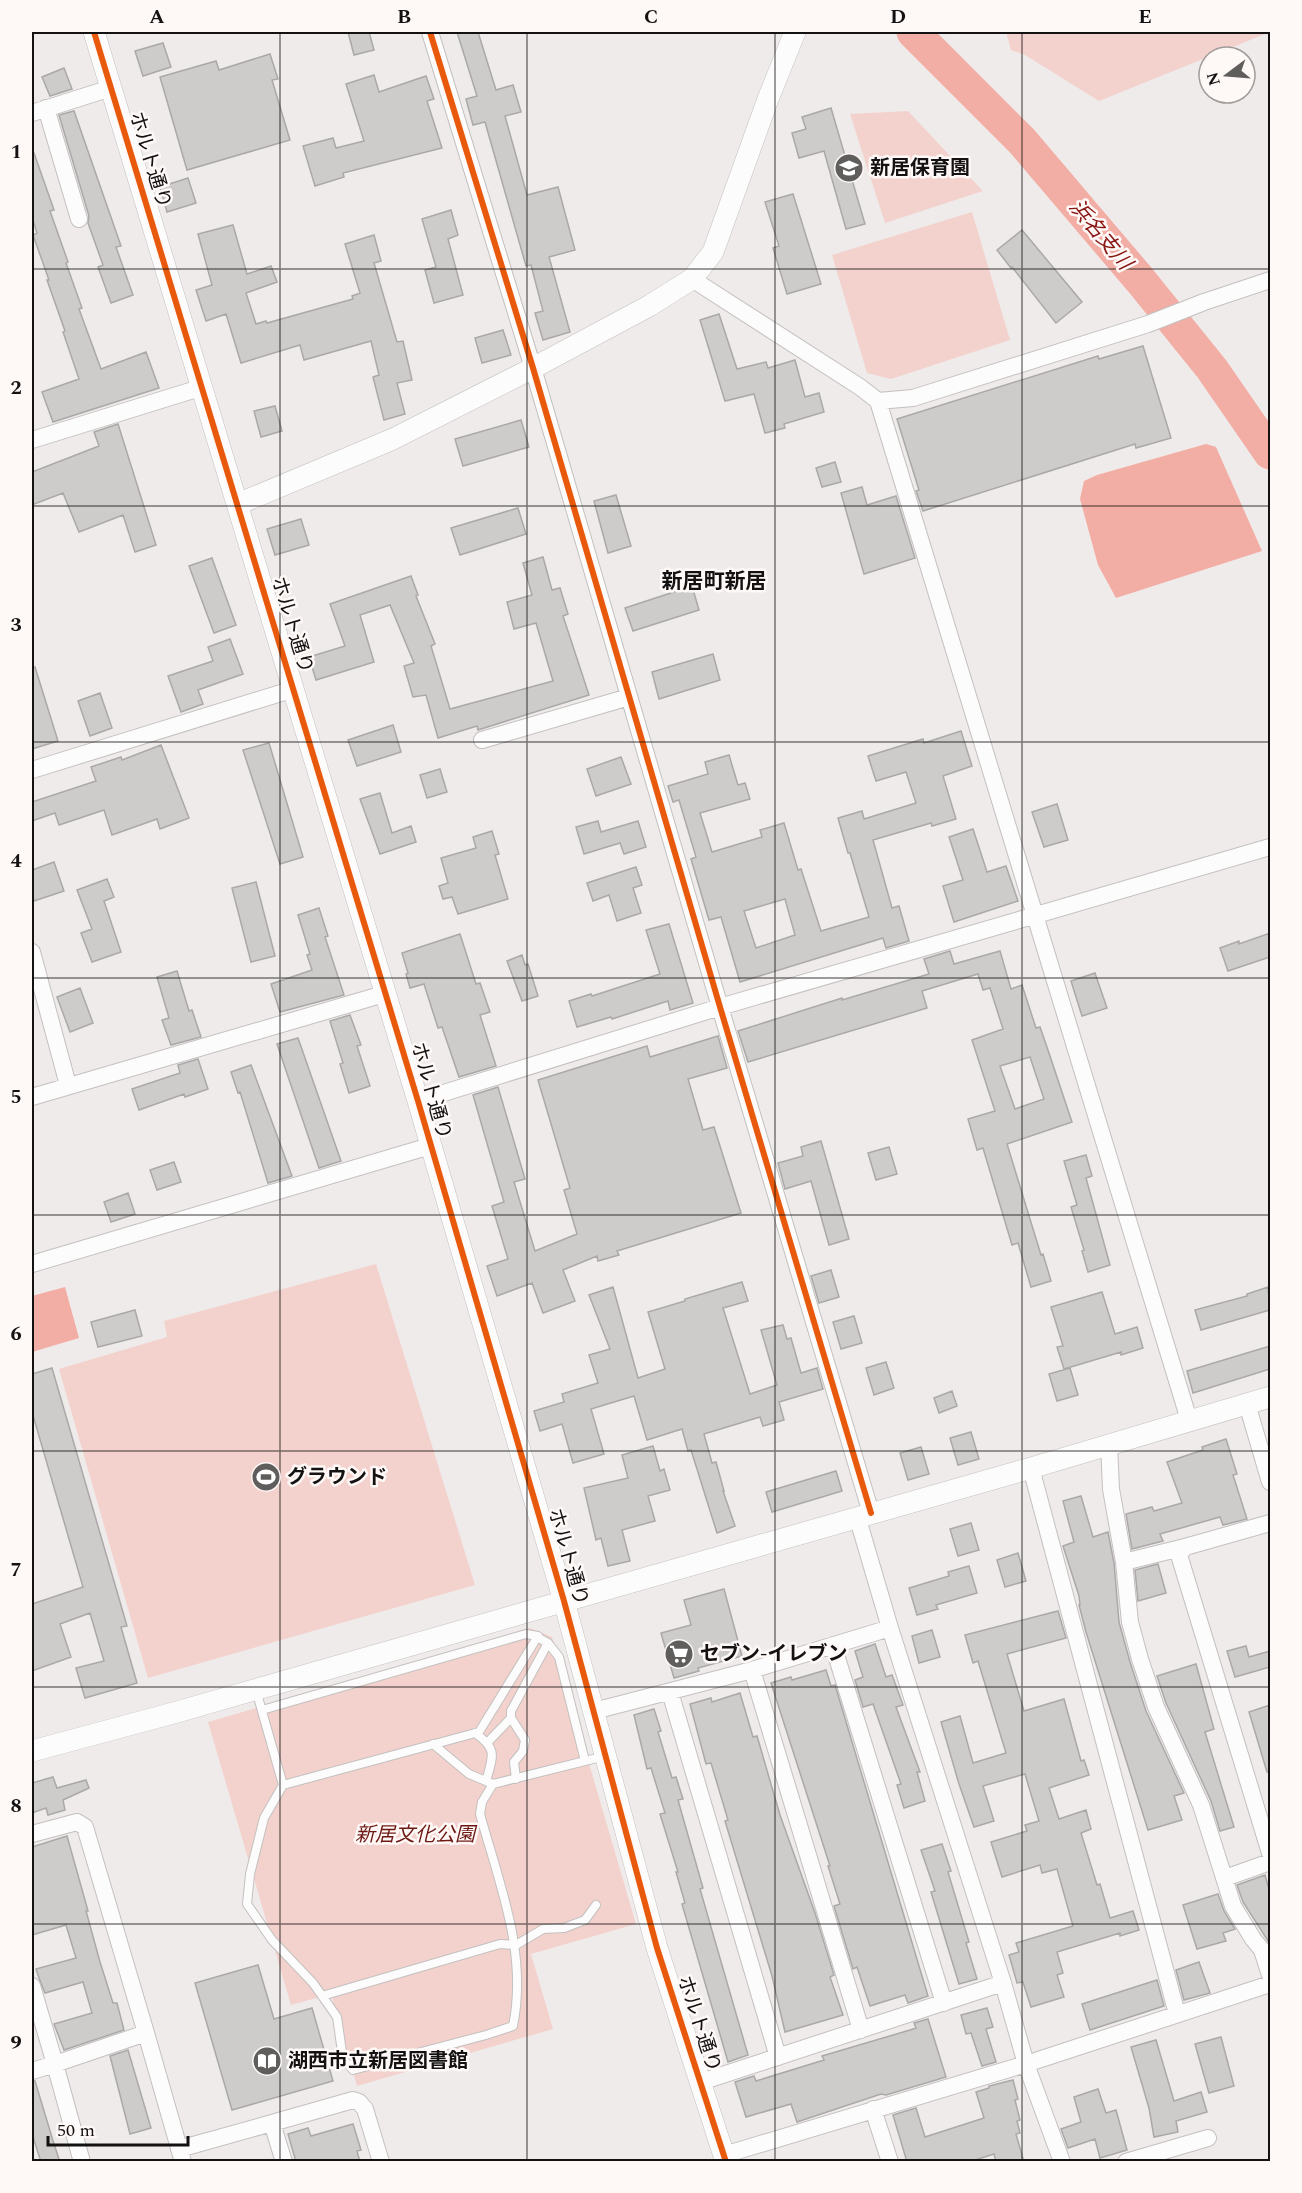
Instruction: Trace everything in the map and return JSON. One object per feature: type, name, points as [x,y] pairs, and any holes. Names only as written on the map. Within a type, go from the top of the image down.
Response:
[{"type":"street","name":"ホルト通り","points":[[94,32],[417,1101],[564,1601],[657,1948],[725,2158]]},
{"type":"street","points":[[430,32],[533,368],[720,1007],[864,1515],[890,1628],[1003,1983],[1026,2064],[1062,2162]]},
{"type":"street","points":[[238,504],[393,439],[649,306],[692,279],[713,252],[768,99],[795,32]]},
{"type":"street","points":[[79,219],[39,110],[111,88]]},
{"type":"street","points":[[692,279],[860,387],[878,401],[1190,1420]]},
{"type":"street","points":[[878,401],[913,398],[1148,324],[1270,280]]},
{"type":"street","points":[[32,440],[203,387]]},
{"type":"street","points":[[32,770],[294,689]]},
{"type":"street","points":[[482,740],[629,697]]},
{"type":"street","points":[[417,1101],[720,1007],[1270,846]]},
{"type":"street","points":[[32,952],[68,1085]]},
{"type":"street","points":[[32,1097],[384,994]]},
{"type":"street","points":[[32,1263],[430,1146]]},
{"type":"street","points":[[32,1751],[259,1700],[564,1601],[1032,1468],[1270,1397]]},
{"type":"street","points":[[1247,1404],[1270,1482]]},
{"type":"street","points":[[1109,1444],[1111,1489],[1124,1562],[1130,1622],[1140,1659],[1156,1707],[1201,1805],[1233,1906],[1262,1950],[1270,1976]]},
{"type":"street","points":[[1032,1468],[1177,2013]]},
{"type":"street","points":[[1124,1562],[1270,1523]]},
{"type":"street","points":[[1185,1547],[1179,1555],[1270,1852]]},
{"type":"street","points":[[594,1711],[752,1670],[890,1628]]},
{"type":"street","points":[[833,1644],[944,2003]]},
{"type":"street","points":[[752,1670],[861,2030]]},
{"type":"street","points":[[670,1692],[778,2056]]},
{"type":"street","points":[[32,1834],[67,1823],[77,1822],[85,1827],[146,2033],[178,2157],[272,2123],[353,2100],[359,2102],[365,2109],[381,2162]]},
{"type":"street","points":[[1225,1878],[1270,1862]]},
{"type":"street","points":[[700,2082],[1003,1983]]},
{"type":"street","points":[[725,2158],[873,2109],[1026,2064],[1270,1984]]},
{"type":"street","points":[[32,1986],[82,2162]]},
{"type":"street","points":[[32,2071],[146,2033]]},
{"type":"street","points":[[873,2109],[890,2162]]},
{"type":"street","points":[[272,2123],[284,2162]]},
{"type":"street","points":[[1125,2162],[1208,2138]]},
{"type":"lane","points":[[283,1785],[259,1700],[526,1634],[548,1643],[559,1658],[585,1761]]},
{"type":"lane","points":[[475,1733],[488,1742],[492,1757],[490,1783],[480,1814],[516,1945],[518,2002],[513,2026],[353,2070],[343,2058],[337,2017],[313,1983],[272,1940],[247,1904],[250,1874],[264,1818],[283,1785],[433,1744],[475,1733],[479,1732],[537,1637]]},
{"type":"lane","points":[[516,1779],[514,1762],[523,1751],[525,1740],[511,1718],[511,1711],[548,1643]]},
{"type":"lane","points":[[488,1742],[511,1718]]},
{"type":"lane","points":[[433,1744],[469,1774],[490,1783],[516,1779],[606,1756]]},
{"type":"lane","points":[[322,1996],[500,1944],[516,1945],[543,1929],[564,1928],[585,1920],[596,1905]]},
{"type":"green space","points":[[1006,32],[1270,32],[1238,45],[1197,45],[1197,61],[1099,101],[1025,55],[1011,50]]},
{"type":"green space","points":[[908,111],[983,191],[885,223],[850,114]]},
{"type":"green space","points":[[972,212],[1010,340],[891,379],[867,373],[832,255]]},
{"type":"green space","name":"グラウンド","points":[[376,1264],[475,1585],[148,1678],[59,1369],[167,1337],[164,1321]]},
{"type":"green space","name":"新居文化公園","points":[[530,1628],[552,1637],[636,1924],[531,1954],[553,2029],[357,2086],[331,1994],[291,2005],[208,1722]]},
{"type":"shaded area","points":[[1206,444],[1216,447],[1262,551],[1116,598],[1098,565],[1080,499],[1084,481],[1097,475]]},
{"type":"shaded area","points":[[65,1287],[79,1338],[32,1352],[32,1296]]},
{"type":"building","points":[[348,32],[369,32],[374,50],[354,55]]},
{"type":"building","points":[[457,32],[478,32],[496,90],[513,85],[521,112],[505,116],[527,195],[558,187],[575,250],[549,257],[570,332],[543,340],[535,313],[543,311],[531,265],[526,266],[485,122],[473,125],[466,99],[477,96]]},
{"type":"building","points":[[163,43],[171,67],[143,76],[135,51]]},
{"type":"building","points":[[270,54],[278,79],[272,80],[290,140],[187,170],[160,77],[216,61],[219,70]]},
{"type":"building","points":[[64,68],[72,89],[50,96],[42,77]]},
{"type":"building","points":[[374,75],[379,92],[426,76],[434,99],[427,101],[442,148],[343,173],[344,177],[315,186],[303,146],[333,138],[336,148],[364,141],[346,84]]},
{"type":"building","points":[[831,108],[865,224],[846,229],[824,151],[799,158],[792,133],[806,129],[802,117]]},
{"type":"building","points":[[74,111],[121,246],[116,247],[133,295],[111,303],[98,267],[103,265],[88,223],[89,216],[59,115]]},
{"type":"building","points":[[32,153],[34,153],[54,210],[50,211],[82,308],[79,309],[101,369],[146,352],[159,388],[53,422],[42,392],[79,379],[33,235],[37,233],[32,217]]},
{"type":"building","points":[[188,178],[196,203],[167,212],[160,187]]},
{"type":"building","points":[[793,194],[821,284],[787,294],[773,248],[779,246],[765,202]]},
{"type":"building","points":[[451,210],[458,235],[448,239],[463,295],[434,303],[425,270],[436,267],[422,219]]},
{"type":"building","points":[[233,225],[247,274],[271,266],[277,282],[246,293],[256,324],[353,299],[352,296],[360,293],[345,244],[374,235],[381,261],[374,263],[397,342],[403,341],[412,380],[397,383],[405,414],[384,420],[373,377],[379,375],[371,341],[304,360],[300,345],[241,363],[226,314],[206,321],[196,290],[212,285],[198,234]]},
{"type":"building","points":[[1022,230],[1082,302],[1056,323],[997,250]]},
{"type":"building","points":[[719,314],[737,369],[766,362],[768,368],[795,360],[805,397],[819,393],[824,412],[784,424],[785,428],[765,433],[754,394],[725,401],[700,320]]},
{"type":"building","points":[[503,330],[511,355],[482,363],[475,338]]},
{"type":"building","points":[[1143,346],[1171,438],[1136,448],[1135,444],[923,511],[916,491],[919,490],[897,419],[1098,356],[1099,359]]},
{"type":"building","points":[[275,406],[282,431],[261,437],[254,411]]},
{"type":"building","points":[[521,420],[529,447],[463,466],[455,439]]},
{"type":"building","points":[[118,424],[156,545],[135,552],[123,515],[79,532],[63,493],[32,505],[32,472],[99,446],[94,432]]},
{"type":"building","points":[[835,462],[841,482],[822,487],[816,468]]},
{"type":"building","points":[[862,487],[867,505],[896,496],[915,558],[864,574],[841,493]]},
{"type":"building","points":[[616,495],[631,546],[608,553],[594,501]]},
{"type":"building","points":[[518,508],[526,534],[460,555],[451,528]]},
{"type":"building","points":[[301,519],[309,545],[275,555],[267,529]]},
{"type":"building","points":[[543,557],[552,590],[560,588],[568,614],[563,616],[589,695],[478,730],[477,726],[438,738],[426,695],[413,697],[404,666],[414,663],[390,605],[360,615],[374,662],[316,680],[309,657],[345,646],[330,604],[411,576],[418,595],[416,596],[435,644],[431,646],[450,709],[553,681],[536,623],[514,629],[507,602],[532,595],[523,563]]},
{"type":"building","points":[[212,558],[236,625],[214,633],[189,566]]},
{"type":"building","points":[[692,586],[699,610],[633,631],[625,608]]},
{"type":"building","points":[[230,639],[243,674],[198,690],[203,704],[181,712],[168,676],[213,661],[208,647]]},
{"type":"building","points":[[713,654],[720,680],[659,699],[652,672]]},
{"type":"building","points":[[32,667],[35,667],[58,741],[32,749]]},
{"type":"building","points":[[100,693],[112,728],[90,736],[78,701]]},
{"type":"building","points":[[393,725],[401,752],[357,766],[348,740]]},
{"type":"building","points":[[961,731],[972,766],[943,776],[956,819],[932,826],[931,823],[873,840],[892,908],[899,906],[909,941],[886,948],[883,938],[740,982],[721,917],[709,920],[691,859],[696,857],[679,800],[673,802],[668,786],[708,774],[705,762],[729,755],[738,785],[745,783],[750,799],[700,813],[712,852],[762,837],[760,830],[784,823],[798,870],[801,869],[821,931],[869,917],[838,818],[862,811],[864,819],[916,803],[906,772],[876,781],[868,756],[923,739],[924,743]],"holes":[[[785,899],[795,935],[756,948],[744,911]]]},
{"type":"building","points":[[269,743],[303,857],[280,864],[243,750]]},
{"type":"building","points":[[161,745],[189,818],[160,829],[157,819],[112,835],[104,810],[59,825],[55,813],[32,821],[32,802],[96,781],[91,767],[121,757],[122,760]]},
{"type":"building","points":[[621,757],[631,784],[596,796],[587,769]]},
{"type":"building","points":[[440,769],[447,792],[427,798],[420,775]]},
{"type":"building","points":[[380,793],[392,833],[411,826],[416,842],[380,854],[360,799]]},
{"type":"building","points":[[1057,804],[1068,840],[1044,847],[1032,812]]},
{"type":"building","points":[[598,821],[601,832],[638,821],[646,847],[624,854],[620,843],[584,854],[576,827]]},
{"type":"building","points":[[973,829],[987,872],[1006,866],[1018,901],[954,922],[943,886],[963,880],[949,837]]},
{"type":"building","points":[[492,831],[499,854],[495,855],[508,899],[458,914],[452,897],[443,899],[439,886],[448,883],[441,858],[476,848],[473,837]]},
{"type":"building","points":[[54,862],[64,891],[34,901],[32,870]]},
{"type":"building","points":[[636,867],[642,885],[633,888],[641,913],[617,921],[609,895],[593,901],[587,883]]},
{"type":"building","points":[[107,879],[114,897],[104,901],[121,952],[92,962],[81,933],[92,929],[77,890]]},
{"type":"building","points":[[256,882],[275,956],[251,962],[232,888]]},
{"type":"building","points":[[319,908],[328,936],[325,937],[344,995],[280,1012],[271,984],[312,970],[307,955],[310,954],[298,915]]},
{"type":"building","points":[[669,924],[693,1003],[670,1010],[668,1001],[612,1019],[611,1017],[577,1027],[569,1001],[660,974],[646,930]]},
{"type":"building","points":[[1270,933],[1270,957],[1228,971],[1220,948]]},
{"type":"building","points":[[460,934],[476,984],[480,983],[490,1012],[480,1015],[496,1066],[459,1077],[442,1027],[438,1028],[424,984],[410,988],[402,953]]},
{"type":"building","points":[[950,951],[954,964],[1000,951],[1011,989],[1022,985],[1036,1028],[1040,1027],[1072,1122],[1007,1144],[1051,1281],[1031,1287],[1018,1243],[1012,1245],[983,1148],[977,1150],[968,1119],[995,1111],[972,1040],[1003,1029],[990,988],[983,990],[978,974],[922,991],[927,1008],[748,1062],[738,1031],[842,998],[842,1000],[929,974],[924,959]],"holes":[[[1030,1057],[1044,1099],[1015,1109],[1000,1066]]]},
{"type":"building","points":[[522,955],[525,965],[528,964],[538,996],[522,1001],[507,961]]},
{"type":"building","points":[[177,971],[189,1011],[192,1010],[201,1037],[171,1045],[162,1020],[169,1018],[157,977]]},
{"type":"building","points":[[1095,973],[1107,1008],[1082,1016],[1071,981]]},
{"type":"building","points":[[80,988],[93,1023],[70,1032],[57,997]]},
{"type":"building","points":[[350,1015],[361,1045],[357,1046],[370,1086],[349,1093],[340,1064],[343,1063],[330,1021]]},
{"type":"building","points":[[718,1036],[727,1068],[688,1079],[703,1130],[714,1127],[741,1213],[617,1251],[619,1255],[598,1261],[597,1256],[563,1270],[575,1301],[543,1313],[532,1283],[497,1296],[487,1266],[508,1259],[492,1206],[504,1202],[473,1095],[498,1087],[525,1179],[514,1182],[535,1251],[577,1234],[564,1190],[570,1188],[538,1080],[647,1046],[650,1057]]},
{"type":"building","points":[[298,1038],[341,1161],[319,1168],[277,1044]]},
{"type":"building","points":[[198,1059],[208,1089],[185,1097],[184,1094],[139,1110],[132,1089],[180,1073],[178,1065]]},
{"type":"building","points":[[251,1065],[292,1176],[268,1183],[240,1092],[238,1093],[231,1072]]},
{"type":"building","points":[[821,1141],[849,1239],[829,1245],[811,1181],[785,1189],[778,1163],[803,1156],[801,1147]]},
{"type":"building","points":[[889,1147],[897,1174],[876,1180],[868,1153]]},
{"type":"building","points":[[1086,1155],[1092,1176],[1086,1178],[1110,1265],[1088,1272],[1071,1207],[1077,1205],[1064,1161]]},
{"type":"building","points":[[174,1162],[181,1182],[157,1190],[150,1170]]},
{"type":"building","points":[[128,1193],[135,1214],[111,1222],[104,1202]]},
{"type":"building","points":[[831,1270],[839,1297],[819,1303],[811,1276]]},
{"type":"building","points":[[742,1282],[748,1301],[723,1308],[750,1394],[777,1385],[761,1330],[783,1325],[787,1339],[791,1338],[801,1373],[817,1368],[823,1389],[779,1402],[784,1420],[763,1426],[760,1417],[704,1434],[712,1463],[716,1462],[735,1526],[717,1533],[691,1450],[688,1451],[682,1429],[647,1440],[634,1396],[591,1409],[604,1454],[573,1463],[562,1424],[540,1431],[534,1411],[564,1402],[562,1394],[598,1383],[589,1355],[610,1349],[589,1295],[613,1287],[638,1378],[665,1369],[648,1312]]},
{"type":"building","points":[[1268,1287],[1270,1310],[1201,1330],[1195,1310],[1247,1296],[1247,1294]]},
{"type":"building","points":[[1102,1292],[1115,1334],[1137,1327],[1143,1348],[1064,1369],[1057,1347],[1063,1346],[1051,1307]]},
{"type":"building","points":[[135,1310],[142,1336],[98,1347],[91,1322]]},
{"type":"building","points":[[854,1316],[862,1343],[841,1349],[833,1322]]},
{"type":"building","points":[[1270,1346],[1270,1369],[1193,1393],[1187,1371]]},
{"type":"building","points":[[886,1362],[894,1388],[874,1395],[866,1368]]},
{"type":"building","points":[[52,1368],[127,1626],[121,1627],[137,1683],[85,1698],[76,1668],[104,1661],[90,1613],[60,1624],[71,1657],[32,1671],[32,1604],[83,1587],[32,1412],[32,1374]]},
{"type":"building","points":[[1070,1368],[1078,1395],[1057,1401],[1049,1374]]},
{"type":"building","points":[[952,1391],[957,1406],[939,1413],[934,1398]]},
{"type":"building","points":[[971,1432],[979,1459],[958,1465],[950,1438]]},
{"type":"building","points":[[1226,1439],[1237,1474],[1233,1475],[1247,1519],[1223,1525],[1220,1517],[1160,1534],[1163,1541],[1132,1549],[1126,1514],[1152,1507],[1154,1511],[1182,1503],[1167,1462],[1203,1450],[1202,1447]]},
{"type":"building","points":[[653,1446],[660,1471],[664,1469],[670,1490],[648,1496],[655,1521],[622,1530],[630,1561],[608,1566],[601,1538],[596,1540],[584,1488],[628,1478],[622,1455]]},
{"type":"building","points":[[921,1447],[929,1474],[908,1480],[900,1453]]},
{"type":"building","points":[[836,1471],[842,1491],[772,1512],[766,1492]]},
{"type":"building","points":[[1081,1496],[1093,1537],[1108,1532],[1114,1563],[1119,1622],[1130,1662],[1146,1711],[1184,1793],[1174,1796],[1182,1820],[1148,1830],[1086,1632],[1079,1596],[1063,1546],[1074,1542],[1063,1501]]},
{"type":"building","points":[[971,1523],[979,1550],[958,1556],[950,1529]]},
{"type":"building","points":[[1018,1553],[1026,1581],[1005,1587],[997,1560]]},
{"type":"building","points":[[1158,1564],[1166,1593],[1138,1601],[1135,1570]]},
{"type":"building","points":[[969,1566],[977,1593],[936,1605],[938,1609],[917,1615],[909,1588],[949,1576],[948,1572]]},
{"type":"building","points":[[724,1589],[742,1656],[698,1668],[699,1671],[674,1678],[661,1633],[691,1625],[684,1600]]},
{"type":"building","points":[[1058,1611],[1066,1638],[1007,1654],[1024,1711],[1064,1699],[1081,1761],[1084,1760],[1089,1775],[1049,1788],[1059,1819],[1086,1810],[1091,1829],[1081,1833],[1110,1918],[1133,1911],[1139,1930],[1120,1936],[1120,1933],[1057,1952],[1063,1973],[1057,1975],[1064,1997],[1031,2007],[1023,1982],[1017,1983],[1009,1955],[1019,1952],[1016,1943],[1073,1926],[1057,1869],[1042,1873],[1040,1865],[1002,1877],[991,1842],[1027,1831],[1025,1825],[1039,1821],[1025,1774],[983,1786],[994,1821],[974,1827],[941,1722],[960,1716],[973,1763],[1006,1753],[978,1661],[973,1663],[965,1635]]},
{"type":"building","points":[[932,1630],[940,1657],[919,1663],[912,1636]]},
{"type":"building","points":[[875,1644],[886,1677],[892,1675],[903,1705],[896,1707],[920,1772],[917,1772],[925,1801],[904,1808],[897,1785],[901,1784],[873,1704],[863,1707],[855,1680],[863,1677],[855,1651]]},
{"type":"building","points":[[1246,1646],[1249,1657],[1270,1651],[1270,1667],[1235,1677],[1227,1651]]},
{"type":"building","points":[[1196,1664],[1214,1729],[1205,1732],[1234,1827],[1220,1831],[1211,1801],[1166,1703],[1157,1676]]},
{"type":"building","points":[[826,1670],[831,1686],[835,1685],[928,1996],[908,2003],[905,1995],[870,2006],[857,1967],[853,1969],[834,1906],[840,1904],[828,1866],[830,1866],[771,1683],[791,1677],[792,1680]]},
{"type":"building","points":[[740,1693],[753,1737],[757,1736],[780,1815],[815,1913],[834,1975],[830,1977],[843,2015],[785,2032],[772,1976],[725,1821],[728,1820],[711,1763],[706,1764],[690,1704],[711,1698],[712,1702]]},
{"type":"building","points":[[1270,1705],[1270,1772],[1267,1772],[1249,1712]]},
{"type":"building","points":[[654,1709],[661,1731],[658,1732],[672,1778],[676,1777],[683,1799],[678,1800],[703,1888],[700,1889],[748,2055],[728,2062],[682,1904],[685,1903],[676,1872],[678,1872],[660,1814],[665,1813],[651,1768],[647,1769],[634,1715]]},
{"type":"building","points":[[53,1777],[57,1788],[86,1780],[89,1788],[63,1800],[65,1810],[48,1815],[46,1808],[32,1813],[32,1783]]},
{"type":"building","points":[[67,1836],[100,1962],[113,2003],[117,2003],[124,2030],[64,2050],[54,2024],[92,2013],[83,1982],[45,1993],[39,1978],[36,1969],[76,1958],[66,1925],[32,1935],[32,1847]]},
{"type":"building","points":[[942,1844],[951,1871],[948,1872],[969,1942],[966,1943],[977,1979],[959,1984],[931,1892],[935,1891],[921,1850]]},
{"type":"building","points":[[1265,1875],[1270,1893],[1270,1944],[1243,1902],[1237,1885]]},
{"type":"building","points":[[1218,1894],[1224,1911],[1235,1929],[1223,1933],[1226,1941],[1197,1949],[1183,1905]]},
{"type":"building","points":[[1199,1962],[1210,1993],[1184,2000],[1176,1970]]},
{"type":"building","points":[[258,1965],[274,2019],[312,2008],[333,2081],[232,2110],[195,1983]]},
{"type":"building","points":[[1157,1980],[1164,2006],[1090,2030],[1082,2004]]},
{"type":"building","points":[[987,2008],[993,2027],[986,2029],[996,2062],[982,2066],[971,2033],[966,2034],[961,2015]]},
{"type":"building","points":[[928,2019],[946,2077],[886,2095],[881,2094],[797,2122],[791,2104],[746,2117],[735,2082],[754,2076],[756,2081],[824,2060],[822,2056],[916,2028],[914,2023]]},
{"type":"building","points":[[1221,2037],[1234,2086],[1209,2093],[1195,2044]]},
{"type":"building","points":[[1156,2040],[1174,2101],[1201,2092],[1207,2112],[1176,2121],[1178,2132],[1154,2137],[1149,2108],[1131,2047]]},
{"type":"building","points":[[128,2050],[151,2128],[130,2134],[110,2056]]},
{"type":"building","points":[[1013,2080],[1020,2120],[1017,2121],[1020,2133],[1016,2134],[1024,2162],[996,2162],[994,2154],[969,2162],[907,2162],[893,2115],[916,2108],[925,2137],[984,2118],[976,2092]]},
{"type":"building","points":[[35,2081],[60,2162],[41,2162],[34,2140],[32,2082]]},
{"type":"building","points":[[1098,2089],[1106,2113],[1116,2110],[1127,2150],[1100,2158],[1095,2139],[1068,2148],[1061,2129],[1081,2122],[1074,2097]]},
{"type":"building","points":[[353,2124],[361,2150],[357,2151],[360,2162],[296,2162],[288,2134],[308,2128],[311,2136]]},
{"type":"waterway","name":"浜名支川","points":[[913,32],[1022,141],[1141,281],[1212,369],[1270,453]]},
{"type":"cycle path","points":[[94,32],[418,1101],[564,1601],[657,1948],[726,2162]]},
{"type":"cycle path","points":[[430,32],[533,368],[871,1513]]},
{"type":"place","name":"新居保育園","points":[[849,168]]},
{"type":"place","name":"グラウンド","points":[[266,1477]]},
{"type":"place","name":"セブン-イレブン","points":[[679,1654]]},
{"type":"place","name":"湖西市立新居図書館","points":[[267,2061]]},
{"type":"district","name":"新居町新居","points":[[714,582]]}]
